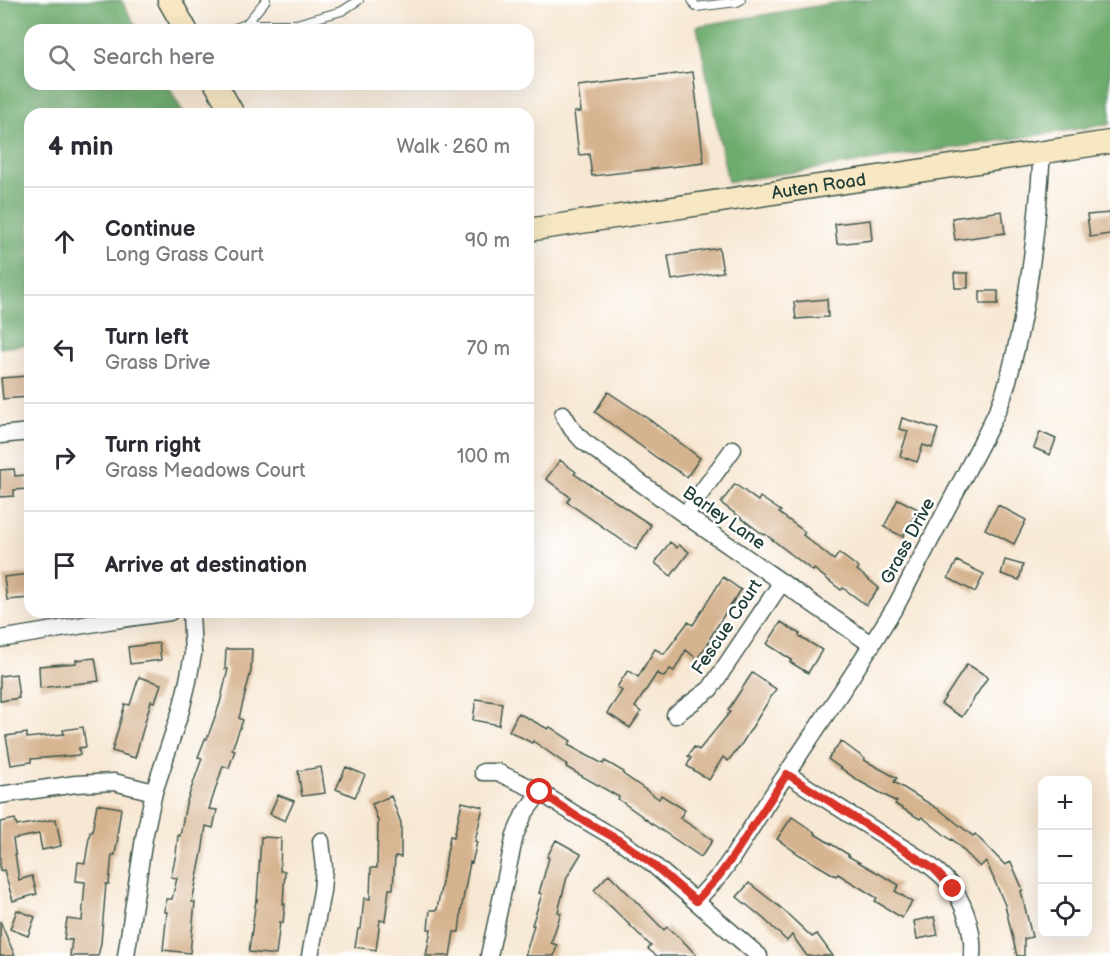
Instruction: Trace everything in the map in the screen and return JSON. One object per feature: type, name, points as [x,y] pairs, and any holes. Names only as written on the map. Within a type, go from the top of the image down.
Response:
[{"type":"street","points":[[169,0],[183,24]]},
{"type":"street","points":[[219,90],[230,108]]},
{"type":"street","name":"Auten Road","points":[[534,229],[1110,142]]},
{"type":"street","name":"Grass Drive","points":[[696,901],[732,858],[872,645],[897,604],[1001,402],[1010,373],[1027,290],[1036,229],[1042,152]]},
{"type":"street","name":"Barley Lane","points":[[563,414],[583,441],[872,645]]},
{"type":"street","points":[[0,435],[24,433]]},
{"type":"street","points":[[685,514],[733,449]]},
{"type":"street","name":"Fescue Court","points":[[675,715],[710,689],[782,582]]},
{"type":"street","points":[[0,639],[128,618]]},
{"type":"street","points":[[126,956],[144,838],[154,792],[181,710],[188,681],[193,654],[191,618]]},
{"type":"street","points":[[483,772],[496,772],[540,792],[622,842],[650,862],[759,956]]},
{"type":"street","points":[[787,774],[934,869],[953,889],[963,905],[970,930],[972,956]]},
{"type":"street","points":[[0,795],[76,784],[114,782],[154,792]]},
{"type":"street","points":[[489,956],[515,835],[524,814],[540,792]]},
{"type":"street","points":[[310,956],[324,868],[321,841]]},
{"type":"lane","points":[[246,24],[266,0]]},
{"type":"lane","points":[[246,24],[296,24],[342,11],[359,0]]},
{"type":"lane","points":[[692,0],[696,7],[741,0]]},
{"type":"green space","points":[[0,0],[121,0],[135,24],[24,24],[24,90],[170,90],[181,108],[24,108],[24,345],[0,348]]},
{"type":"green space","points":[[853,0],[1110,0],[1110,124],[728,182],[697,26]]},
{"type":"building","points":[[693,72],[704,163],[592,176],[589,154],[579,155],[574,112],[581,112],[578,86]]},
{"type":"building","points":[[1002,211],[1005,233],[955,240],[952,218]]},
{"type":"building","points":[[1110,213],[1110,234],[1090,237],[1087,215]]},
{"type":"building","points":[[870,220],[872,240],[837,244],[835,224]]},
{"type":"building","points":[[719,248],[723,272],[672,280],[668,256]]},
{"type":"building","points":[[954,273],[968,273],[968,288],[955,288]]},
{"type":"building","points":[[980,291],[998,291],[998,304],[980,304]]},
{"type":"building","points":[[827,299],[828,317],[796,319],[794,302]]},
{"type":"building","points":[[24,376],[24,397],[3,399],[1,378]]},
{"type":"building","points":[[608,392],[700,458],[687,477],[595,412]]},
{"type":"building","points":[[902,418],[938,429],[932,448],[923,445],[917,462],[900,456],[908,431],[899,429]]},
{"type":"building","points":[[1040,432],[1056,439],[1050,455],[1034,448]]},
{"type":"building","points":[[560,460],[576,472],[574,474],[651,525],[636,550],[567,502],[570,497],[546,479]]},
{"type":"building","points":[[14,469],[15,476],[24,475],[24,489],[14,490],[14,496],[0,497],[0,470]]},
{"type":"building","points":[[735,484],[758,501],[760,497],[781,511],[779,513],[805,532],[803,535],[834,560],[839,553],[859,568],[857,570],[879,588],[866,605],[843,588],[841,590],[814,569],[813,571],[721,503]]},
{"type":"building","points":[[898,499],[918,509],[903,537],[884,527]]},
{"type":"building","points":[[998,505],[1026,520],[1014,544],[985,529]]},
{"type":"building","points":[[670,542],[677,548],[679,545],[689,552],[671,576],[655,563]]},
{"type":"building","points":[[1005,560],[1023,565],[1019,580],[1001,574]]},
{"type":"building","points":[[957,561],[984,574],[975,592],[948,578]]},
{"type":"building","points":[[24,575],[24,599],[7,600],[4,577]]},
{"type":"building","points":[[723,577],[741,590],[697,659],[686,650],[674,671],[670,669],[664,677],[657,673],[635,707],[641,712],[630,728],[607,713],[622,691],[617,687],[628,670],[638,677],[655,649],[664,654],[688,622],[693,625]]},
{"type":"building","points":[[781,622],[822,650],[808,673],[767,644]]},
{"type":"building","points":[[159,643],[161,660],[130,664],[128,647]]},
{"type":"building","points":[[226,649],[252,649],[251,671],[239,718],[243,720],[232,749],[235,750],[229,768],[223,766],[209,809],[217,810],[213,828],[206,826],[192,902],[195,902],[190,953],[163,950],[166,899],[172,899],[177,878],[171,877],[178,835],[180,836],[186,804],[202,758],[198,757],[220,703],[228,669],[225,669]]},
{"type":"building","points":[[95,658],[99,681],[40,688],[39,666],[76,663],[76,660]]},
{"type":"building","points":[[967,664],[988,677],[962,717],[941,704]]},
{"type":"building","points":[[752,673],[776,689],[741,745],[728,761],[723,757],[709,780],[687,766],[691,758],[688,756],[694,747],[699,750],[730,712],[728,710]]},
{"type":"building","points":[[16,674],[19,698],[0,701],[0,676]]},
{"type":"building","points":[[139,677],[161,684],[155,702],[151,701],[135,758],[112,751],[125,704],[130,705]]},
{"type":"building","points":[[476,699],[502,703],[499,725],[473,720]]},
{"type":"building","points":[[518,713],[548,729],[550,727],[571,741],[568,745],[603,764],[605,761],[624,772],[623,774],[659,799],[661,795],[685,810],[680,818],[713,840],[701,857],[645,819],[618,799],[619,797],[566,767],[567,765],[533,741],[532,743],[509,731]]},
{"type":"building","points":[[83,727],[86,747],[79,748],[80,755],[31,759],[31,762],[11,765],[6,736],[27,733],[27,738],[64,734],[63,730]]},
{"type":"building","points":[[841,741],[864,760],[897,778],[894,782],[940,810],[973,836],[975,834],[1005,865],[1011,862],[1023,890],[1021,891],[1032,937],[1024,939],[1024,956],[1017,956],[1005,905],[986,861],[980,867],[952,839],[922,817],[920,819],[895,804],[897,802],[859,781],[828,759]]},
{"type":"building","points":[[321,767],[325,793],[302,796],[298,771]]},
{"type":"building","points":[[346,767],[365,775],[355,797],[336,789]]},
{"type":"building","points":[[278,795],[294,801],[285,821],[270,814]]},
{"type":"building","points":[[391,796],[401,823],[401,857],[395,856],[393,889],[389,889],[385,921],[380,920],[376,950],[355,947],[358,929],[361,929],[364,898],[370,899],[371,868],[377,868],[378,821],[372,804]]},
{"type":"building","points":[[462,802],[483,807],[472,863],[470,862],[459,932],[454,932],[450,956],[426,956],[431,929],[428,929],[430,910],[437,910],[450,836],[454,837]]},
{"type":"building","points":[[97,804],[121,808],[115,855],[112,855],[109,884],[106,884],[101,943],[98,956],[70,956],[72,940],[64,939],[67,919],[82,921],[85,882],[76,881],[78,862],[85,863]]},
{"type":"building","points":[[792,817],[848,856],[899,885],[895,891],[912,902],[902,918],[875,901],[877,898],[838,874],[836,876],[800,855],[777,839]]},
{"type":"building","points":[[15,819],[17,826],[56,819],[61,846],[42,850],[39,834],[13,839],[19,880],[32,876],[37,894],[13,901],[4,870],[0,871],[0,822]]},
{"type":"building","points":[[261,837],[281,838],[280,871],[285,871],[283,904],[285,904],[276,955],[249,952],[257,901]]},
{"type":"building","points":[[556,840],[581,854],[567,877],[558,912],[561,913],[551,943],[557,945],[554,956],[525,956],[542,894],[539,893],[549,858],[547,857]]},
{"type":"building","points":[[609,874],[664,930],[667,927],[697,956],[657,956],[648,949],[651,946],[594,890]]},
{"type":"building","points":[[749,883],[780,907],[812,937],[817,934],[833,956],[807,956],[792,935],[787,941],[737,897]]},
{"type":"building","points":[[17,910],[35,917],[28,936],[10,929]]},
{"type":"building","points":[[934,917],[938,935],[917,939],[914,921]]},
{"type":"building","points":[[0,921],[15,956],[0,956]]},
{"type":"route","points":[[540,792],[622,842],[650,862],[696,901],[732,858],[787,774],[934,869],[953,889]]}]
